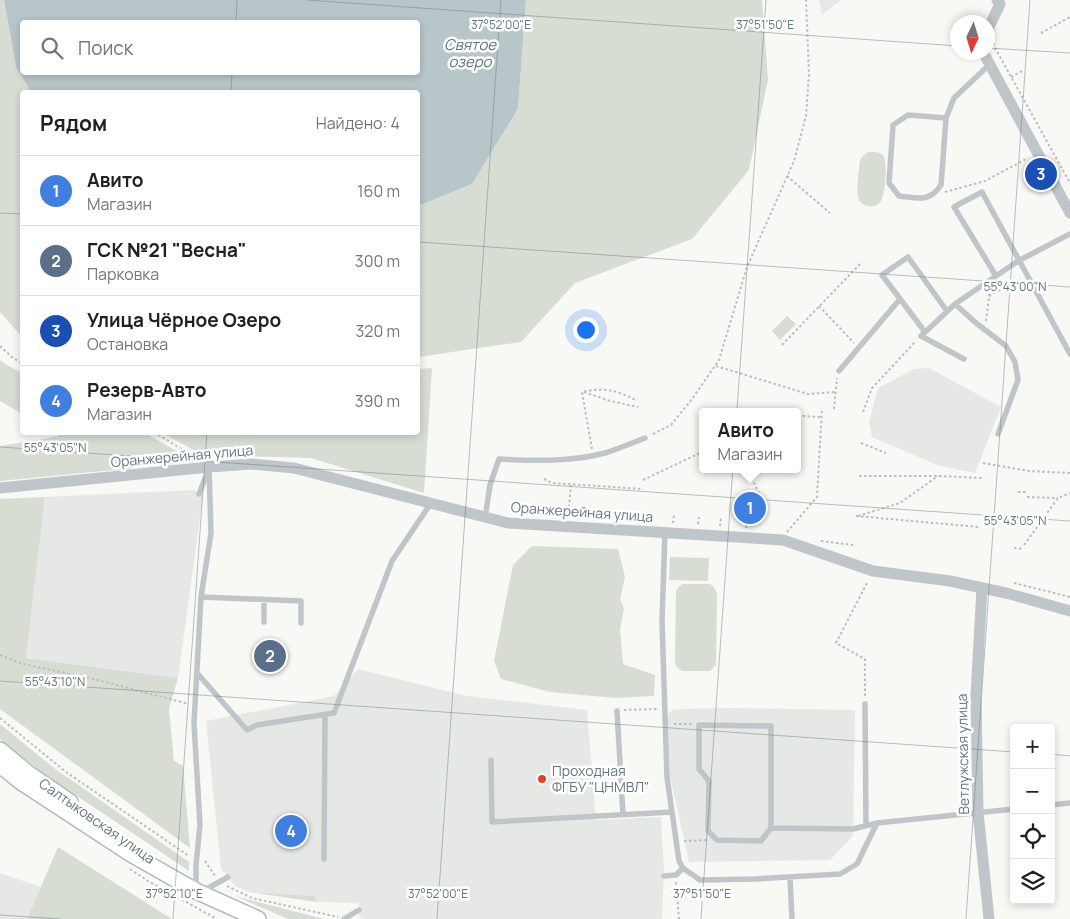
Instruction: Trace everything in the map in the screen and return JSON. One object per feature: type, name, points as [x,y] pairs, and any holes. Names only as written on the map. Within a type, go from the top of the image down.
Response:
[{"type":"main road","name":"Салтыковская улица","points":[[0,750],[29,774],[198,891]]},
{"type":"main road","name":"Салтыковская улица","points":[[0,766],[21,782],[131,854],[198,891],[258,919]]},
{"type":"street","points":[[995,19],[1001,1]]},
{"type":"street","points":[[987,60],[1070,213]]},
{"type":"street","name":"Оранжерейная улица","points":[[0,488],[252,464],[294,468],[508,523],[783,540],[873,572],[950,581],[1051,604],[1070,611]]},
{"type":"street","name":"Ветлужская улица","points":[[982,588],[976,695],[978,812],[989,919]]},
{"type":"lane","points":[[946,118],[908,115],[893,125],[889,183],[899,196],[927,199],[941,185],[946,118],[954,98],[989,65]]},
{"type":"lane","points":[[994,277],[954,207],[982,192],[1070,354]]},
{"type":"lane","points":[[923,334],[955,304],[994,277],[1018,261],[1070,234]]},
{"type":"lane","points":[[947,311],[908,257],[882,275],[923,334],[964,360]]},
{"type":"lane","points":[[839,371],[900,299]]},
{"type":"lane","points":[[955,304],[1006,346],[1015,362],[1018,380],[998,434]]},
{"type":"lane","points":[[485,518],[490,485],[499,459],[541,462],[593,455],[646,438]]},
{"type":"lane","points":[[199,494],[209,467]]},
{"type":"lane","points":[[209,467],[211,534],[201,598],[194,723],[200,825],[196,865],[198,891],[228,877]]},
{"type":"lane","points":[[197,673],[247,730],[257,725],[334,712],[392,561],[431,503]]},
{"type":"lane","points":[[664,532],[662,621],[667,777],[679,861],[683,868],[700,880],[790,878],[840,874],[857,864],[878,822]]},
{"type":"lane","points":[[201,598],[301,601],[300,623]]},
{"type":"lane","points":[[264,600],[264,622]]},
{"type":"lane","points":[[865,704],[866,826]]},
{"type":"lane","points":[[617,711],[623,815]]},
{"type":"lane","points":[[324,859],[326,714]]},
{"type":"lane","points":[[699,725],[771,726],[771,828],[760,841],[717,840],[708,831],[709,781],[699,769],[699,725]]},
{"type":"lane","points":[[491,760],[492,822],[672,812]]},
{"type":"lane","points":[[1055,805],[1070,803]]},
{"type":"lane","points":[[771,828],[853,829],[878,822],[1010,809]]},
{"type":"lane","points":[[664,876],[676,875],[683,868]]},
{"type":"lane","points":[[790,878],[792,919]]},
{"type":"lane","points":[[344,919],[359,910]]},
{"type":"path","points":[[646,438],[671,425],[719,360],[747,267],[794,162],[806,116],[809,74],[806,0]]},
{"type":"path","points":[[1041,33],[1070,17]]},
{"type":"path","points":[[995,48],[1070,183]]},
{"type":"path","points":[[1011,76],[1022,71]]},
{"type":"path","points":[[935,193],[949,192],[985,181],[1030,157]]},
{"type":"path","points":[[787,176],[830,213]]},
{"type":"path","points":[[782,345],[861,263]]},
{"type":"path","points":[[989,296],[1026,275]]},
{"type":"path","points":[[985,330],[989,296],[994,277]]},
{"type":"path","points":[[820,306],[859,347]]},
{"type":"path","points":[[863,412],[872,388],[923,334]]},
{"type":"path","points":[[0,346],[20,362]]},
{"type":"path","points":[[715,366],[808,394],[834,392]]},
{"type":"path","points":[[834,409],[834,392],[839,371]]},
{"type":"path","points":[[582,392],[600,388],[621,393],[636,400]]},
{"type":"path","points":[[582,392],[638,407]]},
{"type":"path","points":[[582,392],[593,455]]},
{"type":"path","points":[[783,536],[817,497],[822,408]]},
{"type":"path","points":[[801,417],[822,417]]},
{"type":"path","points":[[159,435],[199,460]]},
{"type":"path","points":[[861,443],[886,453]]},
{"type":"path","points":[[644,480],[699,453]]},
{"type":"path","points":[[982,463],[1070,474]]},
{"type":"path","points":[[749,473],[759,493],[758,503]]},
{"type":"path","points":[[859,476],[982,478]]},
{"type":"path","points":[[938,476],[900,503],[856,516],[979,528]]},
{"type":"path","points":[[544,478],[552,483],[643,490]]},
{"type":"path","points":[[568,523],[571,485]]},
{"type":"path","points":[[1018,492],[1028,492]]},
{"type":"path","points":[[1027,497],[1058,498],[1070,493]]},
{"type":"path","points":[[1024,545],[1058,498]]},
{"type":"path","points":[[1016,519],[1026,520]]},
{"type":"path","points":[[814,540],[853,545]]},
{"type":"path","points":[[1014,548],[1024,549]]},
{"type":"path","points":[[865,704],[865,659],[836,643],[873,572]]},
{"type":"path","points":[[0,655],[23,664],[94,679],[195,706]]},
{"type":"path","points":[[617,711],[664,708]]},
{"type":"path","points":[[0,718],[66,772],[187,854],[210,877],[252,898],[344,919]]},
{"type":"path","points":[[668,724],[699,725]]},
{"type":"path","points":[[682,842],[717,840]]},
{"type":"path","points":[[198,849],[213,874]]},
{"type":"shaded area","points":[[0,0],[4,0],[16,67],[30,90],[20,90],[20,335],[0,312]]},
{"type":"shaded area","points":[[526,0],[762,0],[768,80],[749,170],[692,239],[575,283],[521,342],[420,357],[420,205],[472,184],[518,109]]},
{"type":"shaded area","points":[[819,0],[841,0],[822,15]]},
{"type":"shaded area","points":[[868,152],[876,152],[885,158],[884,192],[881,201],[875,206],[861,203],[857,192],[860,160]]},
{"type":"shaded area","points":[[787,316],[796,324],[780,340],[772,331]]},
{"type":"shaded area","points":[[0,360],[20,372],[20,413],[0,401]]},
{"type":"shaded area","points":[[432,368],[424,493],[311,458],[203,455],[166,435],[420,435],[420,369]]},
{"type":"shaded area","points":[[929,368],[1001,407],[975,473],[937,465],[872,437],[869,422],[878,388],[914,369]]},
{"type":"shaded area","points":[[58,435],[149,435],[196,462],[0,481],[0,446],[59,436]]},
{"type":"shaded area","points":[[193,490],[203,496],[178,678],[26,658],[45,497]]},
{"type":"shaded area","points":[[45,497],[26,658],[178,678],[169,709],[174,761],[183,766],[190,848],[0,709],[0,499]]},
{"type":"shaded area","points":[[532,546],[618,549],[625,577],[620,599],[624,608],[620,630],[623,664],[655,675],[654,696],[615,698],[550,692],[501,679],[494,661],[513,565]]},
{"type":"shaded area","points":[[670,557],[709,558],[708,581],[669,580]]},
{"type":"shaded area","points":[[682,584],[710,584],[717,593],[716,665],[710,671],[682,671],[675,664],[676,592]]},
{"type":"shaded area","points":[[358,669],[467,696],[587,710],[596,820],[661,817],[664,871],[662,919],[365,919],[359,917],[359,903],[317,902],[315,896],[248,892],[235,886],[221,869],[206,721],[334,696]]},
{"type":"shaded area","points":[[674,709],[855,710],[853,836],[830,860],[689,862],[670,776],[668,714]]},
{"type":"shaded area","points":[[0,724],[54,768],[189,862],[189,871],[43,773],[0,739]]},
{"type":"shaded area","points":[[58,847],[172,919],[27,919]]},
{"type":"shaded area","points":[[0,873],[41,887],[27,919],[0,919]]},
{"type":"shaded area","points":[[248,892],[315,896],[317,902]]},
{"type":"shaded area","points":[[235,896],[324,919],[288,919]]},
{"type":"water","name":"Святое озеро","points":[[4,0],[526,0],[518,109],[472,184],[420,205],[420,90],[30,90],[21,75],[420,75],[420,20],[20,20],[20,74],[16,67]]},
{"type":"place","name":"Улица Чёрное Озеро","points":[[1041,174]]},
{"type":"place","name":"Авито","points":[[750,508]]},
{"type":"place","name":"ГСК №21 \"Весна\"","points":[[270,656]]},
{"type":"place","name":"Проходная ФГБУ \"ЦНМВЛ\"","points":[[542,779]]},
{"type":"place","name":"Резерв-Авто","points":[[291,831]]}]
